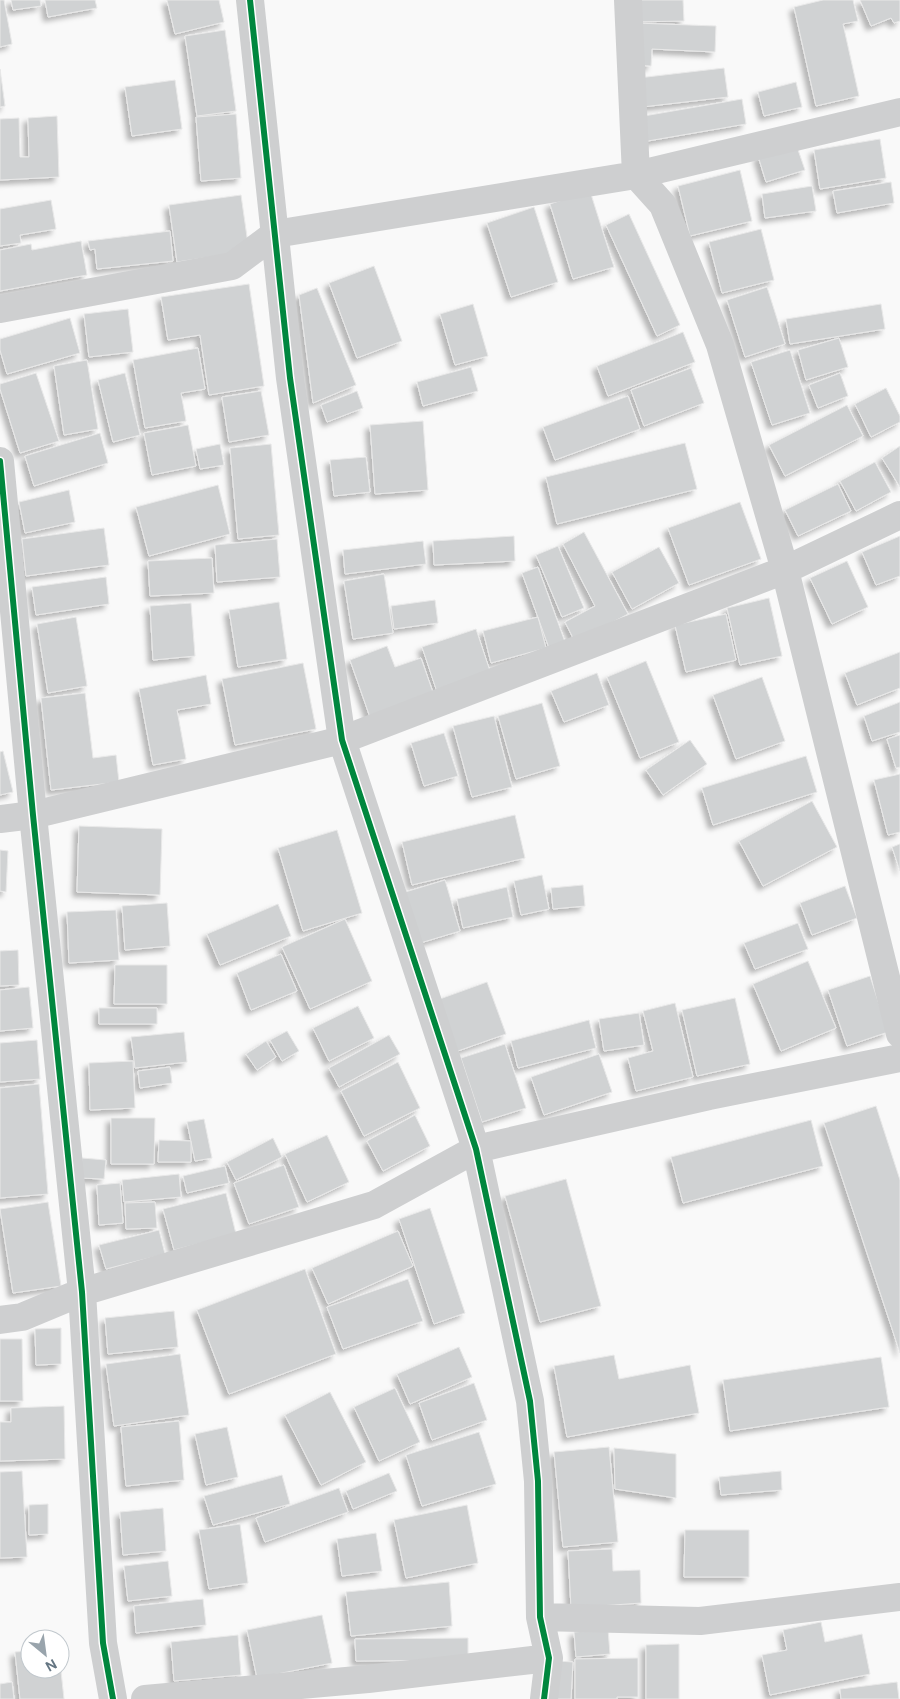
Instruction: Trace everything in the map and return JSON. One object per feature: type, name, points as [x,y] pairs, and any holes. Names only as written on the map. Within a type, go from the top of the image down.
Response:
[{"type":"street","points":[[250,0],[290,378],[342,740],[476,1149],[530,1401],[538,1482],[540,1617],[549,1658],[544,1699]]},
{"type":"street","points":[[628,0],[636,174],[663,206],[720,345],[785,570],[900,1034]]},
{"type":"street","points":[[0,310],[232,266],[275,234],[636,174],[900,112]]},
{"type":"street","points":[[0,461],[33,815],[82,1292],[103,1643],[114,1699]]},
{"type":"street","points":[[0,818],[33,815],[342,740],[785,570],[900,515]]},
{"type":"street","points":[[0,1320],[22,1317],[82,1292],[374,1205],[476,1149],[709,1096],[900,1058]]},
{"type":"street","points":[[540,1617],[700,1621],[900,1597]]},
{"type":"street","points":[[145,1699],[368,1679],[549,1658]]},
{"type":"building","points":[[0,0],[4,0],[12,44],[0,47]]},
{"type":"building","points":[[11,0],[40,0],[41,6],[13,10]]},
{"type":"building","points":[[45,0],[95,0],[97,8],[48,17]]},
{"type":"building","points":[[167,0],[219,0],[224,22],[175,34]]},
{"type":"building","points":[[631,0],[683,0],[684,21],[631,22]]},
{"type":"building","points":[[823,0],[853,0],[858,21],[843,24],[859,96],[816,106],[794,7]]},
{"type":"building","points":[[860,0],[900,0],[900,21],[894,23],[891,18],[871,26]]},
{"type":"building","points":[[635,23],[716,26],[715,52],[652,49],[651,66],[634,65]]},
{"type":"building","points":[[225,30],[236,111],[197,116],[185,36]]},
{"type":"building","points":[[724,68],[728,97],[642,107],[638,78]]},
{"type":"building","points":[[0,69],[5,106],[0,107]]},
{"type":"building","points":[[175,80],[182,129],[132,136],[125,87]]},
{"type":"building","points":[[796,82],[802,107],[764,116],[758,92]]},
{"type":"building","points":[[742,99],[746,124],[642,142],[638,117]]},
{"type":"building","points":[[236,114],[241,178],[201,181],[196,117]]},
{"type":"building","points":[[57,116],[59,177],[0,180],[0,119],[19,118],[20,157],[29,157],[28,118]]},
{"type":"building","points":[[880,139],[886,178],[820,189],[814,150]]},
{"type":"building","points":[[796,144],[805,170],[766,182],[758,156]]},
{"type":"building","points":[[740,170],[752,221],[690,236],[678,186]]},
{"type":"building","points":[[891,182],[894,203],[837,213],[833,191]]},
{"type":"building","points":[[812,186],[816,211],[765,218],[762,194]]},
{"type":"building","points":[[590,191],[614,267],[573,279],[550,204]]},
{"type":"building","points":[[241,195],[249,251],[177,262],[169,205]]},
{"type":"building","points":[[51,200],[56,229],[20,235],[21,243],[0,246],[0,209]]},
{"type":"building","points":[[534,207],[558,282],[511,297],[487,223]]},
{"type":"building","points":[[629,214],[680,325],[657,336],[606,225]]},
{"type":"building","points":[[761,229],[774,280],[722,293],[709,242]]},
{"type":"building","points":[[170,231],[173,261],[97,269],[95,249],[90,250],[88,241]]},
{"type":"building","points":[[81,241],[87,275],[0,291],[0,250],[31,244],[32,250]]},
{"type":"building","points":[[374,266],[402,341],[357,358],[329,283]]},
{"type":"building","points":[[249,284],[264,386],[209,395],[200,335],[168,340],[161,297]]},
{"type":"building","points":[[767,287],[785,344],[745,357],[727,300]]},
{"type":"building","points":[[317,288],[356,385],[313,403],[299,295]]},
{"type":"building","points":[[473,304],[488,356],[455,365],[440,314]]},
{"type":"building","points":[[881,304],[885,329],[790,344],[786,319]]},
{"type":"building","points":[[128,309],[133,352],[89,357],[84,314]]},
{"type":"building","points":[[70,318],[80,353],[7,374],[0,350],[0,339]]},
{"type":"building","points":[[683,332],[695,362],[608,396],[597,366]]},
{"type":"building","points":[[839,338],[848,367],[806,380],[798,350]]},
{"type":"building","points":[[198,348],[205,389],[181,393],[186,421],[145,428],[133,360]]},
{"type":"building","points":[[790,350],[810,413],[772,425],[751,362]]},
{"type":"building","points":[[87,360],[98,429],[64,435],[54,366]]},
{"type":"building","points":[[471,367],[478,391],[423,406],[417,382]]},
{"type":"building","points":[[691,368],[704,403],[644,426],[631,390]]},
{"type":"building","points":[[36,373],[59,441],[20,453],[0,384]]},
{"type":"building","points":[[125,373],[140,435],[113,442],[98,380]]},
{"type":"building","points":[[840,373],[848,396],[818,408],[809,385]]},
{"type":"building","points":[[886,388],[900,416],[900,422],[871,437],[855,404]]},
{"type":"building","points":[[261,391],[269,435],[229,442],[222,397]]},
{"type":"building","points":[[357,391],[363,408],[327,422],[321,405]]},
{"type":"building","points":[[628,396],[640,429],[555,460],[543,427]]},
{"type":"building","points":[[847,405],[863,436],[785,476],[769,445]]},
{"type":"building","points":[[423,421],[428,490],[375,494],[370,425]]},
{"type":"building","points":[[188,425],[196,466],[152,475],[144,433]]},
{"type":"building","points":[[100,433],[108,463],[34,486],[25,456]]},
{"type":"building","points":[[685,443],[697,489],[557,524],[546,477]]},
{"type":"building","points":[[220,444],[224,465],[200,469],[196,449]]},
{"type":"building","points":[[271,444],[279,535],[238,539],[230,448]]},
{"type":"building","points":[[900,446],[900,487],[882,458]]},
{"type":"building","points":[[366,457],[370,492],[334,496],[330,460]]},
{"type":"building","points":[[875,462],[891,492],[856,511],[840,481]]},
{"type":"building","points":[[838,484],[851,511],[798,536],[785,510]]},
{"type":"building","points":[[218,485],[230,534],[149,556],[136,507]]},
{"type":"building","points":[[69,490],[75,522],[25,533],[19,502]]},
{"type":"building","points":[[740,502],[761,559],[689,585],[668,528]]},
{"type":"building","points":[[104,528],[109,565],[26,576],[22,539]]},
{"type":"building","points":[[584,532],[628,614],[575,642],[565,622],[595,606],[563,544]]},
{"type":"building","points":[[514,536],[515,561],[434,565],[433,541]]},
{"type":"building","points":[[900,536],[900,576],[876,585],[862,552]]},
{"type":"building","points":[[277,539],[280,577],[217,582],[215,545]]},
{"type":"building","points":[[423,541],[426,564],[345,574],[343,550]]},
{"type":"building","points":[[558,546],[584,608],[562,617],[536,555]]},
{"type":"building","points":[[659,547],[679,583],[632,609],[612,572]]},
{"type":"building","points":[[212,558],[214,593],[150,596],[148,561]]},
{"type":"building","points":[[847,561],[868,607],[832,624],[810,578]]},
{"type":"building","points":[[538,567],[565,642],[549,648],[522,573]]},
{"type":"building","points":[[384,574],[393,633],[353,639],[344,581]]},
{"type":"building","points":[[106,577],[109,604],[36,615],[32,587]]},
{"type":"building","points":[[769,598],[782,656],[740,665],[727,608]]},
{"type":"building","points":[[435,600],[438,623],[394,629],[391,606]]},
{"type":"building","points":[[279,602],[287,659],[238,667],[229,610]]},
{"type":"building","points":[[191,603],[195,656],[153,660],[150,606]]},
{"type":"building","points":[[726,614],[736,660],[686,672],[675,625]]},
{"type":"building","points":[[76,617],[87,686],[48,693],[37,624]]},
{"type":"building","points":[[538,617],[546,648],[491,663],[483,631]]},
{"type":"building","points":[[476,629],[491,674],[437,692],[422,647]]},
{"type":"building","points":[[387,646],[395,667],[421,658],[436,701],[372,723],[350,660]]},
{"type":"building","points":[[900,652],[900,688],[857,705],[845,673]]},
{"type":"building","points":[[646,661],[679,742],[640,758],[607,677]]},
{"type":"building","points":[[303,663],[316,729],[235,745],[222,679]]},
{"type":"building","points":[[597,673],[609,705],[564,722],[551,691]]},
{"type":"building","points":[[206,675],[211,704],[177,710],[186,759],[153,765],[139,689]]},
{"type":"building","points":[[762,677],[785,741],[736,759],[713,695]]},
{"type":"building","points":[[85,693],[93,758],[116,755],[119,782],[51,790],[41,698]]},
{"type":"building","points":[[900,702],[900,732],[872,741],[864,716]]},
{"type":"building","points":[[542,703],[560,766],[516,779],[498,716]]},
{"type":"building","points":[[494,716],[512,787],[472,797],[453,726]]},
{"type":"building","points":[[444,733],[458,776],[424,786],[411,743]]},
{"type":"building","points":[[900,735],[900,767],[896,768],[887,739]]},
{"type":"building","points":[[690,740],[707,764],[663,795],[646,770]]},
{"type":"building","points":[[3,751],[13,792],[0,795],[0,752]]},
{"type":"building","points":[[806,756],[817,792],[713,825],[702,788]]},
{"type":"building","points":[[900,774],[900,832],[888,835],[874,780]]},
{"type":"building","points":[[812,801],[837,847],[763,886],[739,841]]},
{"type":"building","points":[[515,815],[525,858],[412,885],[402,842]]},
{"type":"building","points":[[79,826],[162,829],[160,895],[77,892]]},
{"type":"building","points":[[337,830],[362,913],[303,931],[278,848]]},
{"type":"building","points":[[900,844],[900,871],[892,847]]},
{"type":"building","points":[[0,850],[8,851],[6,892],[0,891]]},
{"type":"building","points":[[542,875],[549,909],[521,915],[514,881]]},
{"type":"building","points":[[445,880],[460,931],[417,944],[402,893]]},
{"type":"building","points":[[583,885],[585,906],[553,909],[551,888]]},
{"type":"building","points":[[845,886],[857,918],[812,935],[800,903]]},
{"type":"building","points":[[507,887],[513,917],[463,928],[457,899]]},
{"type":"building","points":[[167,903],[170,946],[125,950],[122,906]]},
{"type":"building","points":[[278,904],[291,936],[220,965],[207,934]]},
{"type":"building","points":[[116,910],[119,960],[69,963],[67,912]]},
{"type":"building","points":[[345,919],[372,981],[310,1009],[282,947]]},
{"type":"building","points":[[798,923],[808,949],[755,969],[744,943]]},
{"type":"building","points":[[18,950],[19,985],[0,986],[0,951]]},
{"type":"building","points":[[281,954],[297,991],[251,1010],[237,973]]},
{"type":"building","points":[[808,961],[836,1028],[781,1051],[753,984]]},
{"type":"building","points":[[115,965],[167,965],[167,1004],[114,1004]]},
{"type":"building","points":[[870,976],[888,1032],[847,1046],[828,990]]},
{"type":"building","points":[[487,982],[506,1034],[455,1052],[437,1000]]},
{"type":"building","points":[[29,987],[33,1028],[0,1031],[0,990]]},
{"type":"building","points":[[735,998],[750,1064],[697,1076],[682,1010]]},
{"type":"building","points":[[675,1003],[693,1077],[636,1091],[628,1058],[653,1051],[643,1011]]},
{"type":"building","points":[[358,1006],[374,1038],[329,1061],[313,1028]]},
{"type":"building","points":[[99,1008],[157,1008],[157,1024],[99,1024]]},
{"type":"building","points":[[639,1013],[644,1045],[604,1051],[599,1019]]},
{"type":"building","points":[[589,1020],[596,1048],[518,1068],[511,1041]]},
{"type":"building","points":[[287,1031],[299,1051],[282,1061],[270,1040]]},
{"type":"building","points":[[184,1032],[187,1062],[135,1068],[131,1037]]},
{"type":"building","points":[[389,1035],[400,1054],[339,1087],[329,1068]]},
{"type":"building","points":[[37,1040],[40,1079],[0,1082],[0,1043]]},
{"type":"building","points":[[266,1041],[276,1057],[257,1070],[246,1054]]},
{"type":"building","points":[[505,1044],[526,1108],[482,1122],[461,1058]]},
{"type":"building","points":[[599,1054],[612,1092],[544,1115],[531,1077]]},
{"type":"building","points":[[133,1061],[135,1108],[90,1110],[89,1063]]},
{"type":"building","points":[[398,1062],[420,1108],[364,1136],[341,1091]]},
{"type":"building","points":[[170,1067],[172,1083],[140,1088],[138,1071]]},
{"type":"building","points":[[39,1084],[48,1194],[0,1198],[0,1088]]},
{"type":"building","points":[[876,1106],[900,1180],[900,1353],[824,1123]]},
{"type":"building","points":[[415,1115],[430,1146],[383,1171],[367,1141]]},
{"type":"building","points":[[111,1118],[155,1118],[154,1164],[111,1164]]},
{"type":"building","points":[[204,1119],[212,1158],[195,1161],[187,1122]]},
{"type":"building","points":[[811,1120],[823,1166],[683,1203],[671,1157]]},
{"type":"building","points":[[327,1135],[349,1182],[307,1202],[285,1154]]},
{"type":"building","points":[[273,1138],[282,1157],[236,1180],[227,1162]]},
{"type":"building","points":[[159,1140],[191,1141],[191,1162],[158,1162]]},
{"type":"building","points":[[82,1158],[106,1160],[104,1179],[80,1178]]},
{"type":"building","points":[[284,1165],[299,1207],[249,1224],[234,1183]]},
{"type":"building","points":[[225,1166],[229,1183],[187,1193],[183,1176]]},
{"type":"building","points":[[179,1174],[181,1197],[124,1202],[122,1180]]},
{"type":"building","points":[[566,1179],[601,1306],[540,1322],[505,1196]]},
{"type":"building","points":[[120,1183],[123,1223],[99,1225],[97,1185]]},
{"type":"building","points":[[226,1193],[236,1234],[174,1250],[163,1209]]},
{"type":"building","points":[[48,1202],[61,1286],[13,1293],[0,1209]]},
{"type":"building","points":[[155,1202],[157,1228],[126,1229],[125,1203]]},
{"type":"building","points":[[430,1208],[465,1313],[434,1324],[399,1219]]},
{"type":"building","points":[[159,1230],[165,1254],[106,1269],[99,1245]]},
{"type":"building","points":[[398,1231],[413,1266],[328,1304],[312,1268]]},
{"type":"building","points":[[305,1269],[336,1354],[229,1394],[197,1310]]},
{"type":"building","points":[[408,1279],[423,1321],[343,1349],[327,1307]]},
{"type":"building","points":[[174,1311],[178,1347],[108,1354],[105,1318]]},
{"type":"building","points":[[61,1328],[61,1364],[36,1365],[35,1329]]},
{"type":"building","points":[[0,1339],[22,1339],[23,1401],[0,1401]]},
{"type":"building","points":[[459,1347],[472,1377],[410,1404],[397,1374]]},
{"type":"building","points":[[180,1354],[189,1415],[114,1426],[106,1364]]},
{"type":"building","points":[[614,1355],[619,1379],[690,1365],[699,1413],[567,1437],[554,1366]]},
{"type":"building","points":[[881,1357],[889,1407],[730,1431],[723,1380]]},
{"type":"building","points":[[474,1383],[487,1420],[432,1440],[419,1403]]},
{"type":"building","points":[[395,1388],[420,1442],[379,1461],[354,1407]]},
{"type":"building","points":[[330,1392],[366,1462],[321,1485],[285,1415]]},
{"type":"building","points":[[64,1406],[65,1459],[0,1461],[0,1422],[11,1422],[11,1408]]},
{"type":"building","points":[[179,1421],[184,1480],[126,1486],[121,1427]]},
{"type":"building","points":[[227,1427],[238,1477],[206,1485],[195,1434]]},
{"type":"building","points":[[479,1432],[496,1484],[422,1506],[406,1455]]},
{"type":"building","points":[[609,1447],[618,1542],[563,1547],[554,1452]]},
{"type":"building","points":[[614,1448],[676,1454],[676,1498],[615,1489]]},
{"type":"building","points":[[22,1471],[27,1557],[0,1558],[0,1472]]},
{"type":"building","points":[[781,1471],[782,1490],[721,1495],[719,1477]]},
{"type":"building","points":[[389,1473],[397,1491],[353,1509],[346,1491]]},
{"type":"building","points":[[282,1475],[290,1504],[213,1525],[204,1496]]},
{"type":"building","points":[[339,1488],[348,1512],[265,1542],[256,1518]]},
{"type":"building","points":[[48,1504],[48,1534],[29,1535],[29,1505]]},
{"type":"building","points":[[467,1505],[478,1563],[406,1578],[394,1520]]},
{"type":"building","points":[[163,1508],[166,1551],[123,1555],[120,1512]]},
{"type":"building","points":[[240,1524],[248,1583],[209,1589],[199,1530]]},
{"type":"building","points":[[685,1530],[749,1530],[749,1577],[684,1577]]},
{"type":"building","points":[[376,1533],[382,1571],[342,1576],[337,1539]]},
{"type":"building","points":[[612,1549],[613,1571],[640,1570],[641,1603],[571,1608],[568,1551]]},
{"type":"building","points":[[168,1561],[172,1596],[128,1601],[124,1566]]},
{"type":"building","points":[[449,1582],[452,1626],[351,1636],[346,1592]]},
{"type":"building","points":[[203,1599],[206,1625],[136,1633],[134,1606]]},
{"type":"building","points":[[322,1615],[332,1663],[257,1678],[247,1630]]},
{"type":"building","points":[[821,1622],[825,1642],[862,1634],[870,1674],[770,1695],[762,1655],[787,1650],[783,1630]]},
{"type":"building","points":[[608,1629],[610,1654],[576,1657],[574,1632]]},
{"type":"building","points":[[238,1635],[241,1675],[174,1681],[171,1642]]},
{"type":"building","points":[[468,1638],[468,1660],[356,1661],[355,1639]]},
{"type":"building","points":[[679,1644],[679,1699],[646,1699],[646,1645]]},
{"type":"building","points":[[15,1652],[20,1652],[20,1679],[62,1679],[64,1699],[20,1699]]},
{"type":"building","points":[[638,1658],[638,1697],[575,1699],[575,1659]]},
{"type":"building","points":[[557,1661],[573,1662],[571,1699],[555,1699]]},
{"type":"building","points":[[12,1682],[14,1699],[0,1699],[0,1684]]},
{"type":"building","points":[[897,1682],[899,1699],[841,1699],[840,1689]]},
{"type":"cycle path","points":[[250,0],[290,378],[342,740],[476,1149],[530,1401],[538,1481],[540,1617],[549,1658],[544,1699]]},
{"type":"cycle path","points":[[0,461],[33,815],[82,1292],[103,1643],[113,1699]]}]
